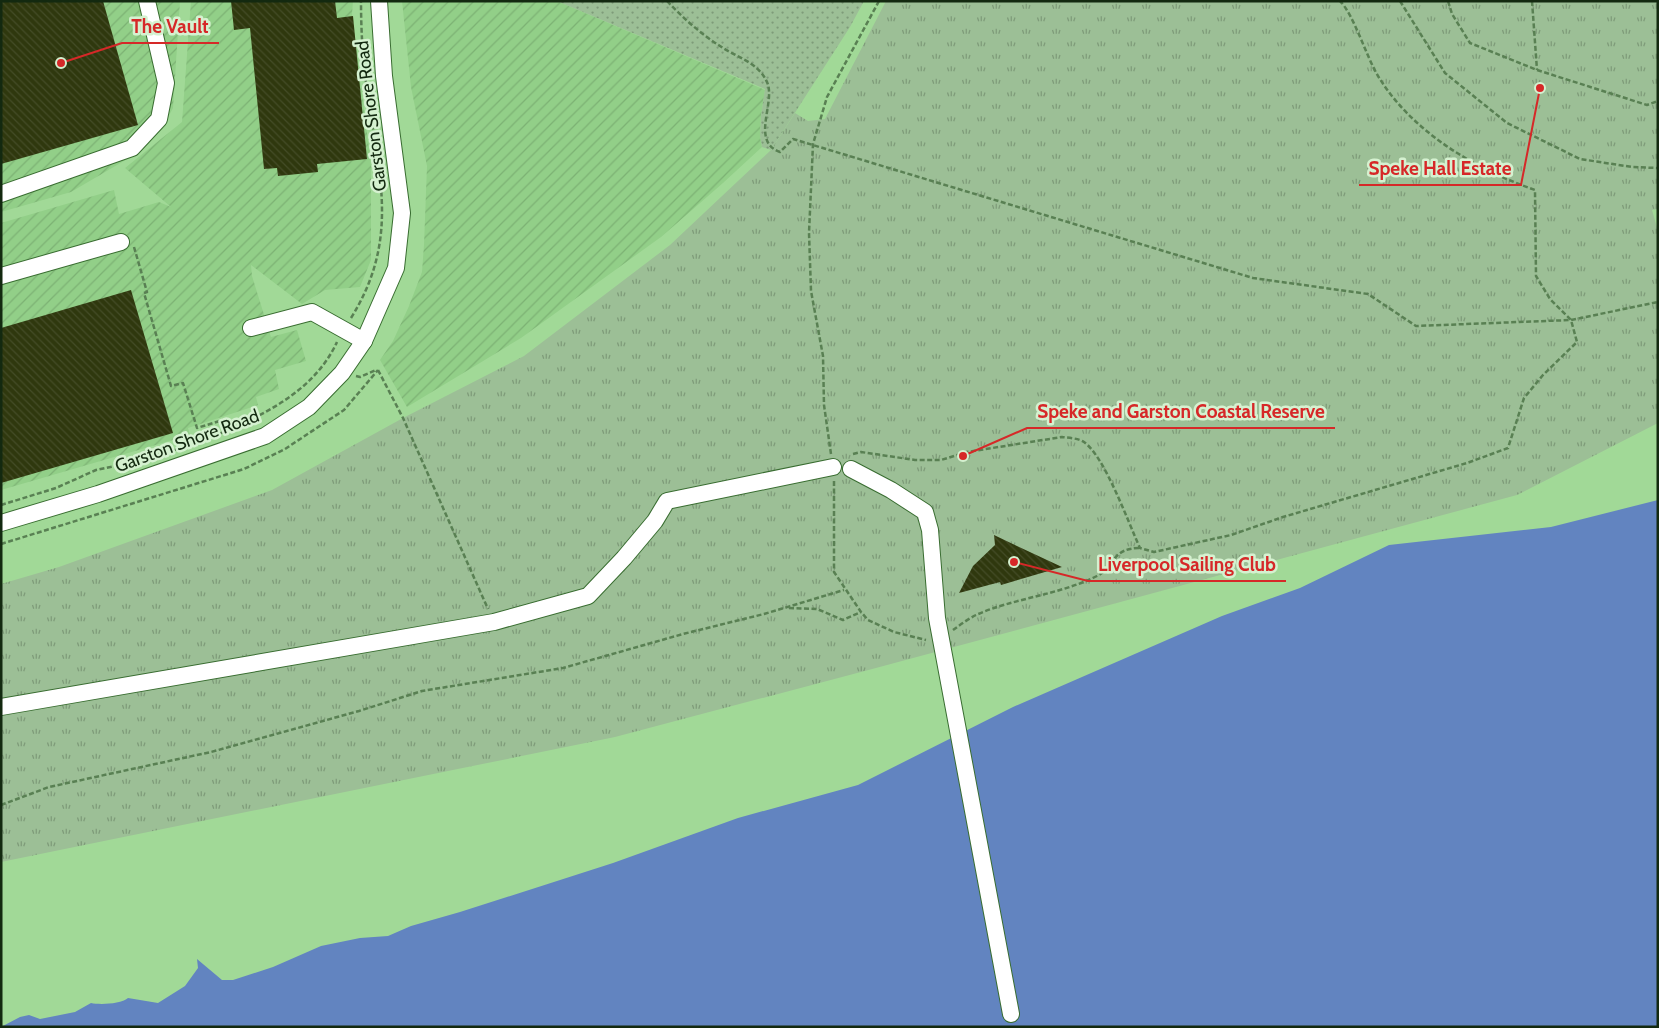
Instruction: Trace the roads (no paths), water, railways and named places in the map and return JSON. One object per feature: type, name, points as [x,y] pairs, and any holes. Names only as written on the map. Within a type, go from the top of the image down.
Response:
[{"type":"street","points":[[1,194],[132,148],[159,119],[166,83],[147,1]]},
{"type":"street","name":"Garston Shore Road","points":[[1,523],[98,494],[265,436],[309,408],[342,373],[364,341],[396,268],[402,213],[384,76],[380,1]]},
{"type":"street","points":[[1,276],[126,240]]},
{"type":"street","points":[[251,328],[312,312],[364,341]]},
{"type":"street","points":[[1,707],[494,622],[588,596],[624,558],[655,521],[667,501],[833,467]]},
{"type":"street","points":[[851,469],[891,490],[925,512],[930,530],[938,618],[1011,1014]]},
{"type":"water","points":[[1658,500],[1658,1027],[1,1027],[20,1017],[29,1015],[40,1019],[75,1012],[91,1003],[110,1004],[121,1002],[128,998],[158,1003],[185,986],[198,968],[197,959],[222,980],[233,980],[273,967],[321,946],[360,938],[388,936],[411,926],[613,863],[738,818],[858,785],[1013,707],[1222,616],[1300,588],[1389,545],[1551,527]]},
{"type":"place","name":"The Vault","points":[[61,63]]},
{"type":"place","name":"Speke Hall Estate","points":[[1540,88]]},
{"type":"place","name":"Speke and Garston Coastal Reserve","points":[[963,456]]},
{"type":"place","name":"Liverpool Sailing Club","points":[[1014,562]]}]
